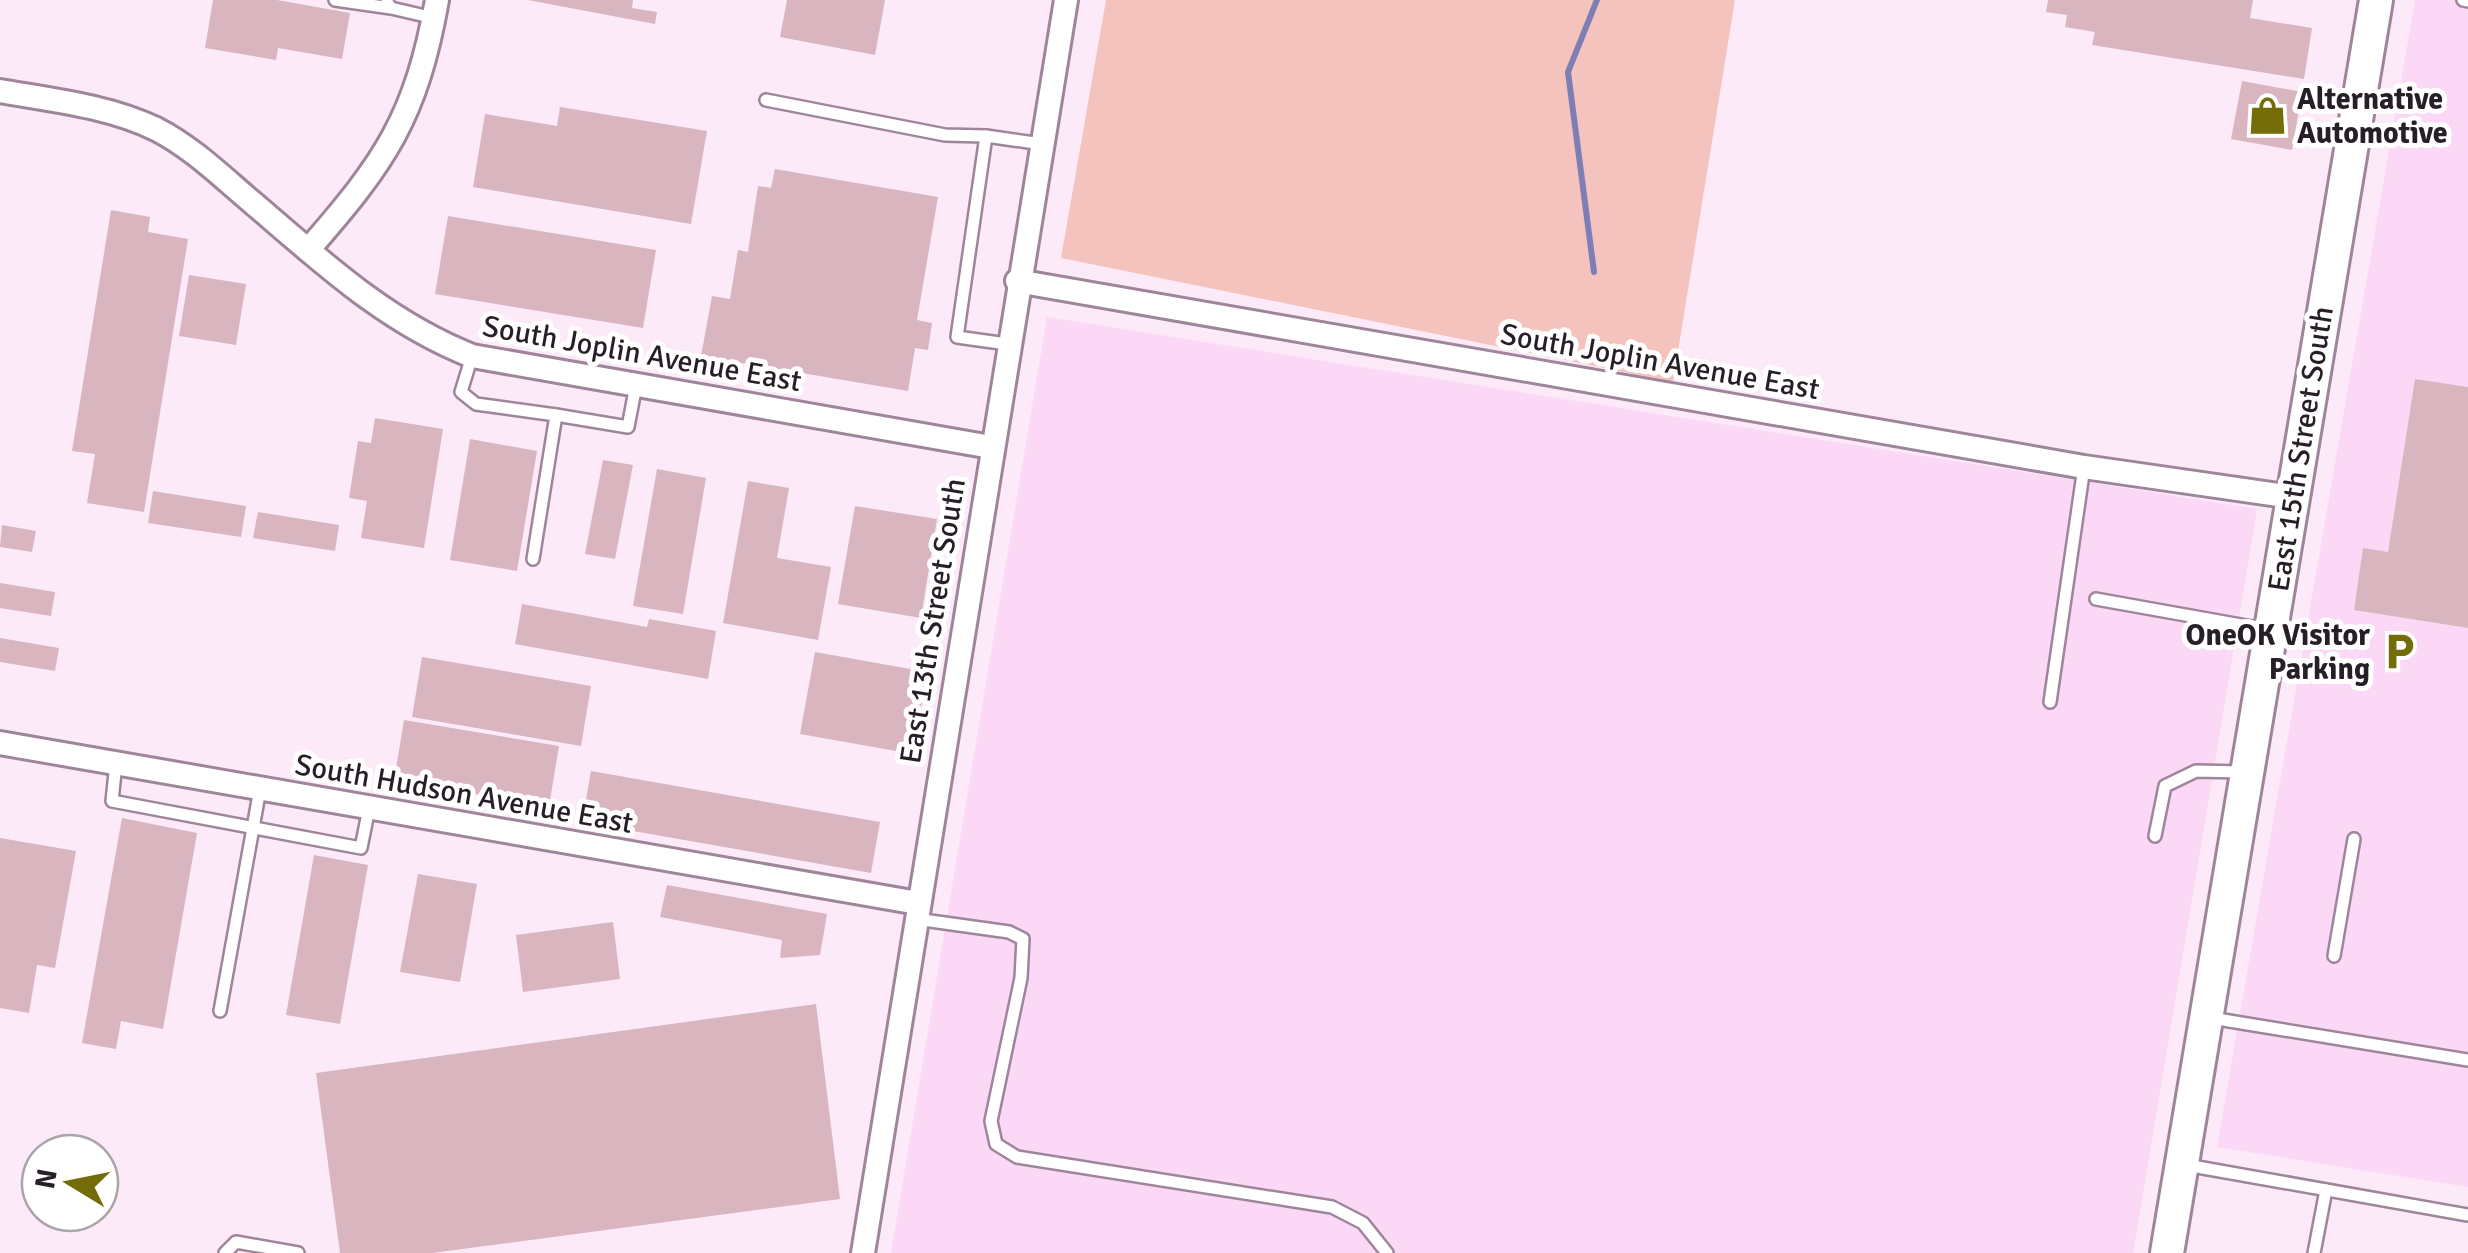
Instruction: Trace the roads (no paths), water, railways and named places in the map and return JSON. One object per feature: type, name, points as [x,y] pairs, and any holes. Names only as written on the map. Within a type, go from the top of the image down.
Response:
[{"type":"main road","name":"East 15th Street South","points":[[2167,1253],[2376,0]]},
{"type":"street","name":"East 13th Street South","points":[[863,1253],[1017,281],[1066,0]]},
{"type":"street","points":[[308,250],[373,175],[399,131],[418,80],[435,9]]},
{"type":"street","name":"South Joplin Avenue East","points":[[0,92],[83,105],[154,128],[190,148],[362,298],[423,336],[472,356],[991,447]]},
{"type":"street","name":"South Joplin Avenue East","points":[[1017,281],[2084,468],[2293,497]]},
{"type":"street","name":"South Hudson Avenue East","points":[[0,743],[917,911]]},
{"type":"lane","points":[[336,0],[435,9]]},
{"type":"lane","points":[[766,100],[945,135],[1042,144]]},
{"type":"lane","points":[[986,136],[956,337],[1007,344]]},
{"type":"lane","points":[[472,356],[461,392],[476,404],[628,426],[636,384]]},
{"type":"lane","points":[[534,559],[556,415]]},
{"type":"lane","points":[[2050,702],[2084,468]]},
{"type":"lane","points":[[2096,599],[2271,630]]},
{"type":"lane","points":[[116,763],[112,801],[254,830],[360,848],[369,808]]},
{"type":"lane","points":[[2155,836],[2165,786],[2196,771],[2248,772]]},
{"type":"lane","points":[[220,1011],[260,789]]},
{"type":"lane","points":[[2334,956],[2354,840]]},
{"type":"lane","points":[[917,911],[1009,932],[1023,939],[1021,978],[991,1122],[996,1144],[1017,1156],[1332,1208],[1363,1224],[1388,1253]]},
{"type":"lane","points":[[2206,1017],[2468,1060]]},
{"type":"lane","points":[[2182,1164],[2468,1215]]},
{"type":"lane","points":[[2314,1253],[2326,1190]]},
{"type":"lane","points":[[224,1253],[236,1242],[298,1253]]},
{"type":"waterway","points":[[1594,272],[1568,72],[1597,0]]},
{"type":"place","name":"Alternative Automotive","points":[[2267,116]]},
{"type":"place","name":"OneOK Visitor Parking","points":[[2400,652]]}]
